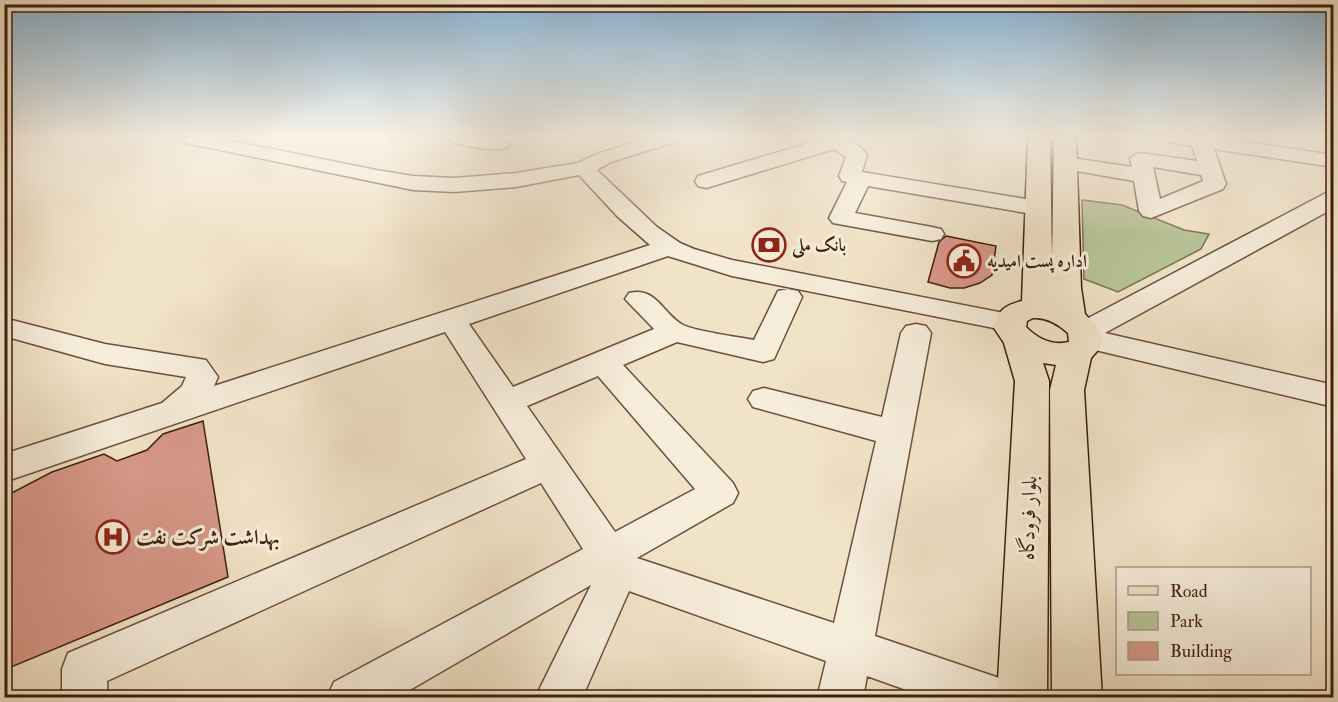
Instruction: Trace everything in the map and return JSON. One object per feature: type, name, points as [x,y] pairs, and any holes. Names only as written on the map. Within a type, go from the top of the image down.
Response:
[{"type":"main road","name":"بلوار فرودگاه","points":[[1022,698],[1032,381],[1022,324],[1038,208],[1039,171]]},
{"type":"main road","points":[[1065,171],[1066,288],[1080,335],[1067,390],[1077,698]]},
{"type":"main road","points":[[1022,324],[1080,335],[1067,355],[1048,353],[1030,347],[1022,324]]},
{"type":"street","points":[[353,171],[413,183],[454,185],[489,183],[553,171]]},
{"type":"street","points":[[426,171],[473,176],[505,171]]},
{"type":"street","points":[[598,171],[611,198],[670,247],[734,268],[1022,324]]},
{"type":"street","points":[[706,181],[739,171]]},
{"type":"street","points":[[852,171],[850,176],[1038,208]]},
{"type":"street","points":[[1143,171],[1151,210],[1215,184],[1211,171]]},
{"type":"street","points":[[860,178],[841,218],[932,234]]},
{"type":"street","points":[[1080,335],[1334,198]]},
{"type":"street","points":[[1303,214],[1329,225]]},
{"type":"street","points":[[4,468],[175,409],[195,393],[214,385],[451,319],[670,247]]},
{"type":"street","points":[[639,299],[674,332],[763,352],[788,297]]},
{"type":"street","points":[[451,319],[614,563],[995,698]]},
{"type":"street","points":[[4,327],[105,354],[195,367],[214,385]]},
{"type":"street","points":[[506,402],[674,332]]},
{"type":"street","points":[[840,698],[916,333]]},
{"type":"street","points":[[1080,335],[1334,396]]},
{"type":"street","points":[[350,698],[614,563],[720,493],[603,362]]},
{"type":"street","points":[[764,399],[894,433]]},
{"type":"street","points":[[85,698],[84,669],[548,464]]},
{"type":"street","points":[[558,698],[614,563]]},
{"type":"green space","points":[[1082,200],[1122,205],[1184,230],[1209,234],[1201,249],[1118,292],[1084,279]]},
{"type":"building","name":"اداره پست امیدیه","points":[[946,236],[996,246],[992,275],[980,283],[964,288],[950,288],[928,282],[939,242]]},
{"type":"building","name":"بهداشت شرکت نفت","points":[[203,421],[228,577],[4,670],[4,497],[52,472],[104,454],[117,461],[147,450],[163,434]]},
{"type":"place","name":"بانک ملی","points":[[769,245]]},
{"type":"place","name":"اداره پست امیدیه","points":[[964,261]]},
{"type":"place","name":"بهداشت شرکت نفت","points":[[113,537]]}]
